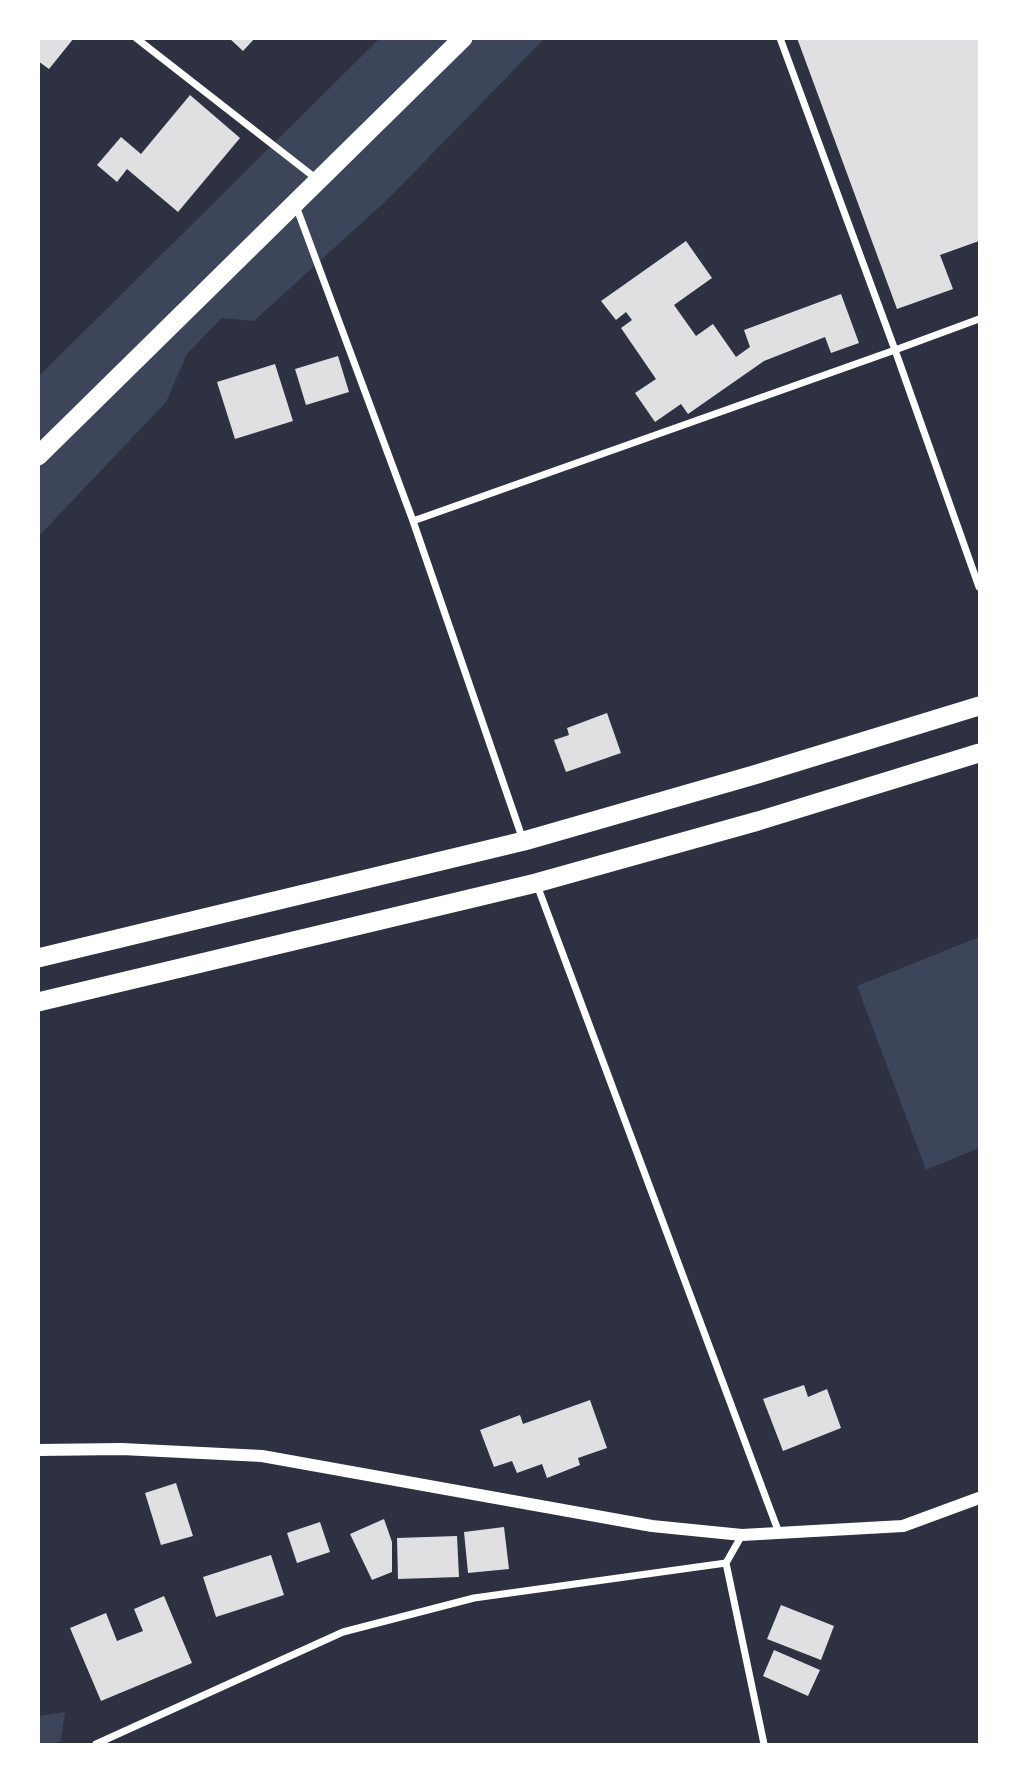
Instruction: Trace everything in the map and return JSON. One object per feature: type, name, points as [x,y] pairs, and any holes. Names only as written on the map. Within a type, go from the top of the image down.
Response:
[{"type":"highway","points":[[38,456],[463,38]]},
{"type":"highway","points":[[38,958],[524,841],[754,775],[979,706]]},
{"type":"highway","points":[[38,1002],[536,883],[758,821],[979,753]]},
{"type":"street","points":[[136,38],[318,181]]},
{"type":"street","points":[[780,38],[979,587]]},
{"type":"street","points":[[295,204],[412,521],[524,841]]},
{"type":"street","points":[[412,521],[979,319]]},
{"type":"street","points":[[536,883],[779,1533]]},
{"type":"street","points":[[38,1450],[122,1449],[262,1456],[652,1526],[743,1535],[903,1525],[979,1498]]},
{"type":"street","points":[[743,1535],[726,1563],[764,1745]]},
{"type":"street","points":[[96,1745],[344,1632],[474,1598],[726,1563]]},
{"type":"shaded area","points":[[379,39],[544,39],[389,198],[254,321],[222,318],[187,354],[166,402],[39,536],[39,376]]},
{"type":"shaded area","points":[[979,937],[979,1148],[926,1170],[857,986]]},
{"type":"shaded area","points":[[65,1712],[61,1741],[39,1744],[39,1716]]},
{"type":"building","points":[[38,38],[74,38],[49,69],[38,61]]},
{"type":"building","points":[[229,38],[255,38],[243,51]]},
{"type":"building","points":[[797,38],[979,38],[979,241],[940,255],[953,289],[897,309]]},
{"type":"building","points":[[190,95],[240,138],[178,212],[127,169],[117,182],[97,165],[121,137],[141,154]]},
{"type":"building","points":[[686,241],[712,278],[674,305],[696,336],[713,324],[736,357],[750,347],[744,330],[841,294],[859,343],[831,353],[825,337],[764,361],[688,414],[681,404],[655,422],[635,393],[656,379],[621,328],[632,320],[626,312],[616,320],[601,301]]},
{"type":"building","points":[[338,356],[349,392],[306,405],[295,369]]},
{"type":"building","points":[[275,364],[293,421],[235,439],[217,382]]},
{"type":"building","points":[[607,713],[621,753],[566,772],[554,740],[569,735],[567,728]]},
{"type":"building","points":[[804,1385],[808,1397],[827,1389],[841,1428],[783,1451],[763,1399]]},
{"type":"building","points":[[590,1400],[607,1448],[578,1458],[580,1465],[547,1478],[542,1464],[517,1473],[512,1461],[494,1467],[480,1430],[520,1415],[523,1424]]},
{"type":"building","points":[[176,1483],[193,1536],[161,1545],[145,1493]]},
{"type":"building","points":[[384,1519],[392,1542],[392,1572],[372,1580],[350,1534]]},
{"type":"building","points":[[320,1522],[330,1552],[297,1563],[287,1533]]},
{"type":"building","points":[[504,1527],[509,1569],[468,1573],[464,1532]]},
{"type":"building","points":[[457,1536],[459,1577],[398,1579],[397,1538]]},
{"type":"building","points":[[271,1555],[284,1595],[216,1617],[203,1577]]},
{"type":"building","points":[[164,1596],[192,1663],[101,1701],[70,1628],[106,1613],[117,1641],[143,1631],[134,1609]]},
{"type":"building","points":[[781,1605],[834,1626],[821,1660],[767,1639]]},
{"type":"building","points":[[774,1650],[820,1670],[808,1696],[763,1676]]}]
